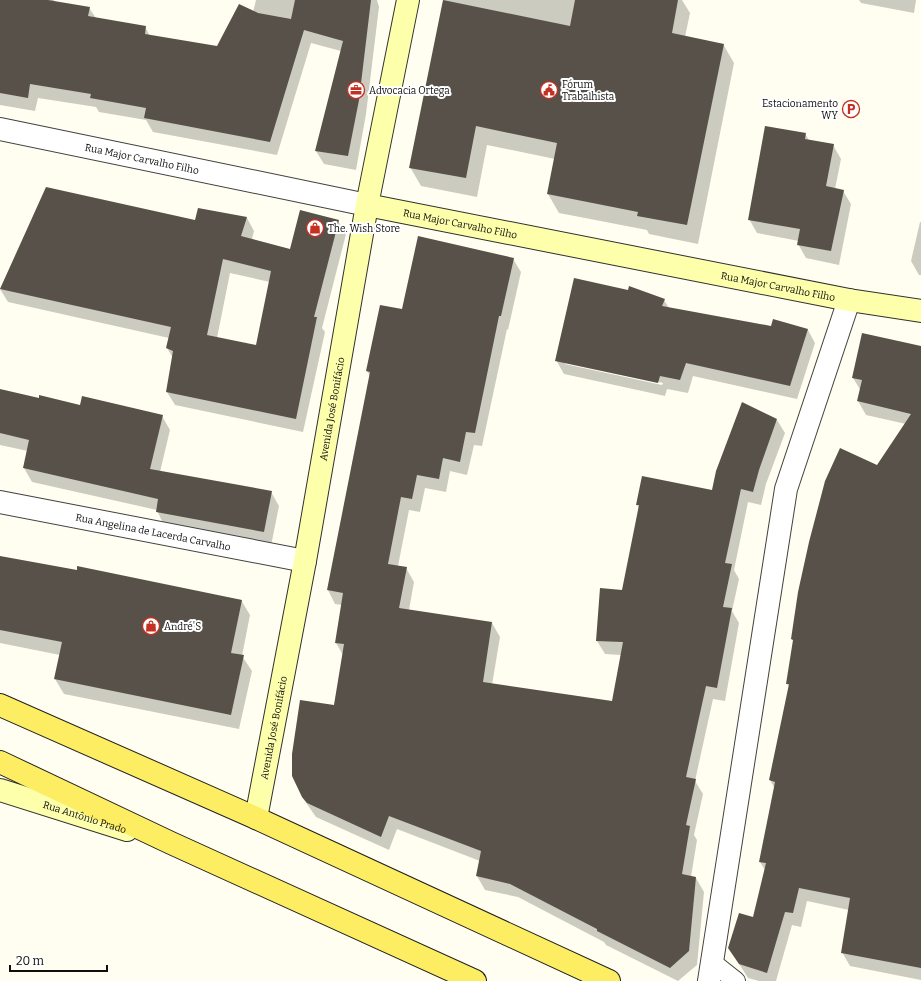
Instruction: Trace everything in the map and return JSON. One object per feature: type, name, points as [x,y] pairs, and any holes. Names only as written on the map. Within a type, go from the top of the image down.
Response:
[{"type":"main road","points":[[0,705],[256,818],[609,981]]},
{"type":"main road","points":[[0,762],[171,843],[475,981]]},
{"type":"street","name":"Avenida José Bonifácio","points":[[256,818],[306,561],[367,206],[408,0]]},
{"type":"street","name":"Rua Major Carvalho Filho","points":[[0,130],[367,206],[849,300],[921,311]]},
{"type":"street","points":[[710,971],[786,489],[849,300]]},
{"type":"street","name":"Rua Angelina de Lacerda Carvalho","points":[[0,502],[306,561]]},
{"type":"street","name":"Rua Antônio Prado","points":[[0,790],[171,843]]},
{"type":"lane","points":[[710,971],[736,981]]},
{"type":"building","points":[[0,0],[48,0],[90,7],[88,16],[146,26],[145,34],[217,46],[239,4],[258,13],[291,19],[295,0],[371,0],[359,100],[348,156],[315,151],[343,41],[304,30],[270,142],[144,118],[146,108],[90,98],[91,94],[30,84],[28,98],[0,93]]},
{"type":"building","points":[[443,0],[570,26],[575,0],[678,0],[672,33],[724,44],[687,225],[637,216],[638,212],[547,194],[557,143],[476,126],[466,178],[409,168]]},
{"type":"building","points":[[765,126],[806,133],[805,139],[834,144],[826,186],[844,190],[831,251],[797,245],[800,229],[748,220]]},
{"type":"building","points":[[46,187],[195,220],[198,208],[247,217],[241,236],[290,249],[300,210],[339,220],[314,317],[317,317],[296,419],[166,392],[173,351],[166,348],[171,327],[0,289]],"holes":[[[223,259],[271,271],[256,345],[207,335]]]},
{"type":"building","points":[[418,236],[514,258],[501,316],[499,316],[475,433],[466,432],[460,462],[443,458],[439,479],[417,475],[412,499],[401,497],[388,564],[407,567],[399,608],[492,622],[483,682],[612,701],[623,642],[596,641],[600,588],[622,590],[639,505],[636,505],[642,476],[712,490],[716,471],[742,402],[777,419],[753,492],[741,489],[725,563],[732,564],[723,607],[732,608],[717,688],[706,686],[686,777],[696,779],[686,825],[690,826],[682,874],[696,877],[689,951],[670,968],[510,884],[476,876],[481,851],[389,816],[381,837],[307,803],[302,797],[292,776],[292,754],[300,700],[334,705],[344,644],[335,643],[343,593],[327,590],[370,372],[366,371],[380,305],[402,309]]},
{"type":"building","points":[[574,278],[628,290],[629,286],[665,299],[662,306],[771,326],[773,319],[808,329],[790,386],[686,363],[680,380],[660,376],[658,383],[555,361]]},
{"type":"building","points":[[862,333],[921,346],[921,968],[841,953],[850,898],[799,888],[793,913],[785,912],[767,973],[739,964],[728,948],[739,913],[753,917],[766,863],[759,862],[775,782],[769,780],[789,684],[786,684],[793,640],[791,639],[798,592],[809,542],[825,481],[840,448],[877,465],[911,414],[857,401],[862,380],[852,378]]},
{"type":"building","points":[[0,389],[39,398],[39,395],[80,405],[82,396],[163,415],[150,469],[272,491],[264,532],[156,512],[158,499],[23,468],[29,440],[0,433]]},
{"type":"building","name":"André'S","points":[[0,556],[77,570],[77,566],[242,600],[231,653],[244,655],[231,715],[54,679],[62,642],[0,630]]},
{"type":"place","name":"Advocacia Ortega","points":[[356,90]]},
{"type":"place","name":"Fórum Trabalhista","points":[[549,90]]},
{"type":"place","name":"Estacionamento WY","points":[[851,109]]},
{"type":"place","name":"The. Wish Store","points":[[315,228]]},
{"type":"place","name":"André'S","points":[[151,626]]}]
